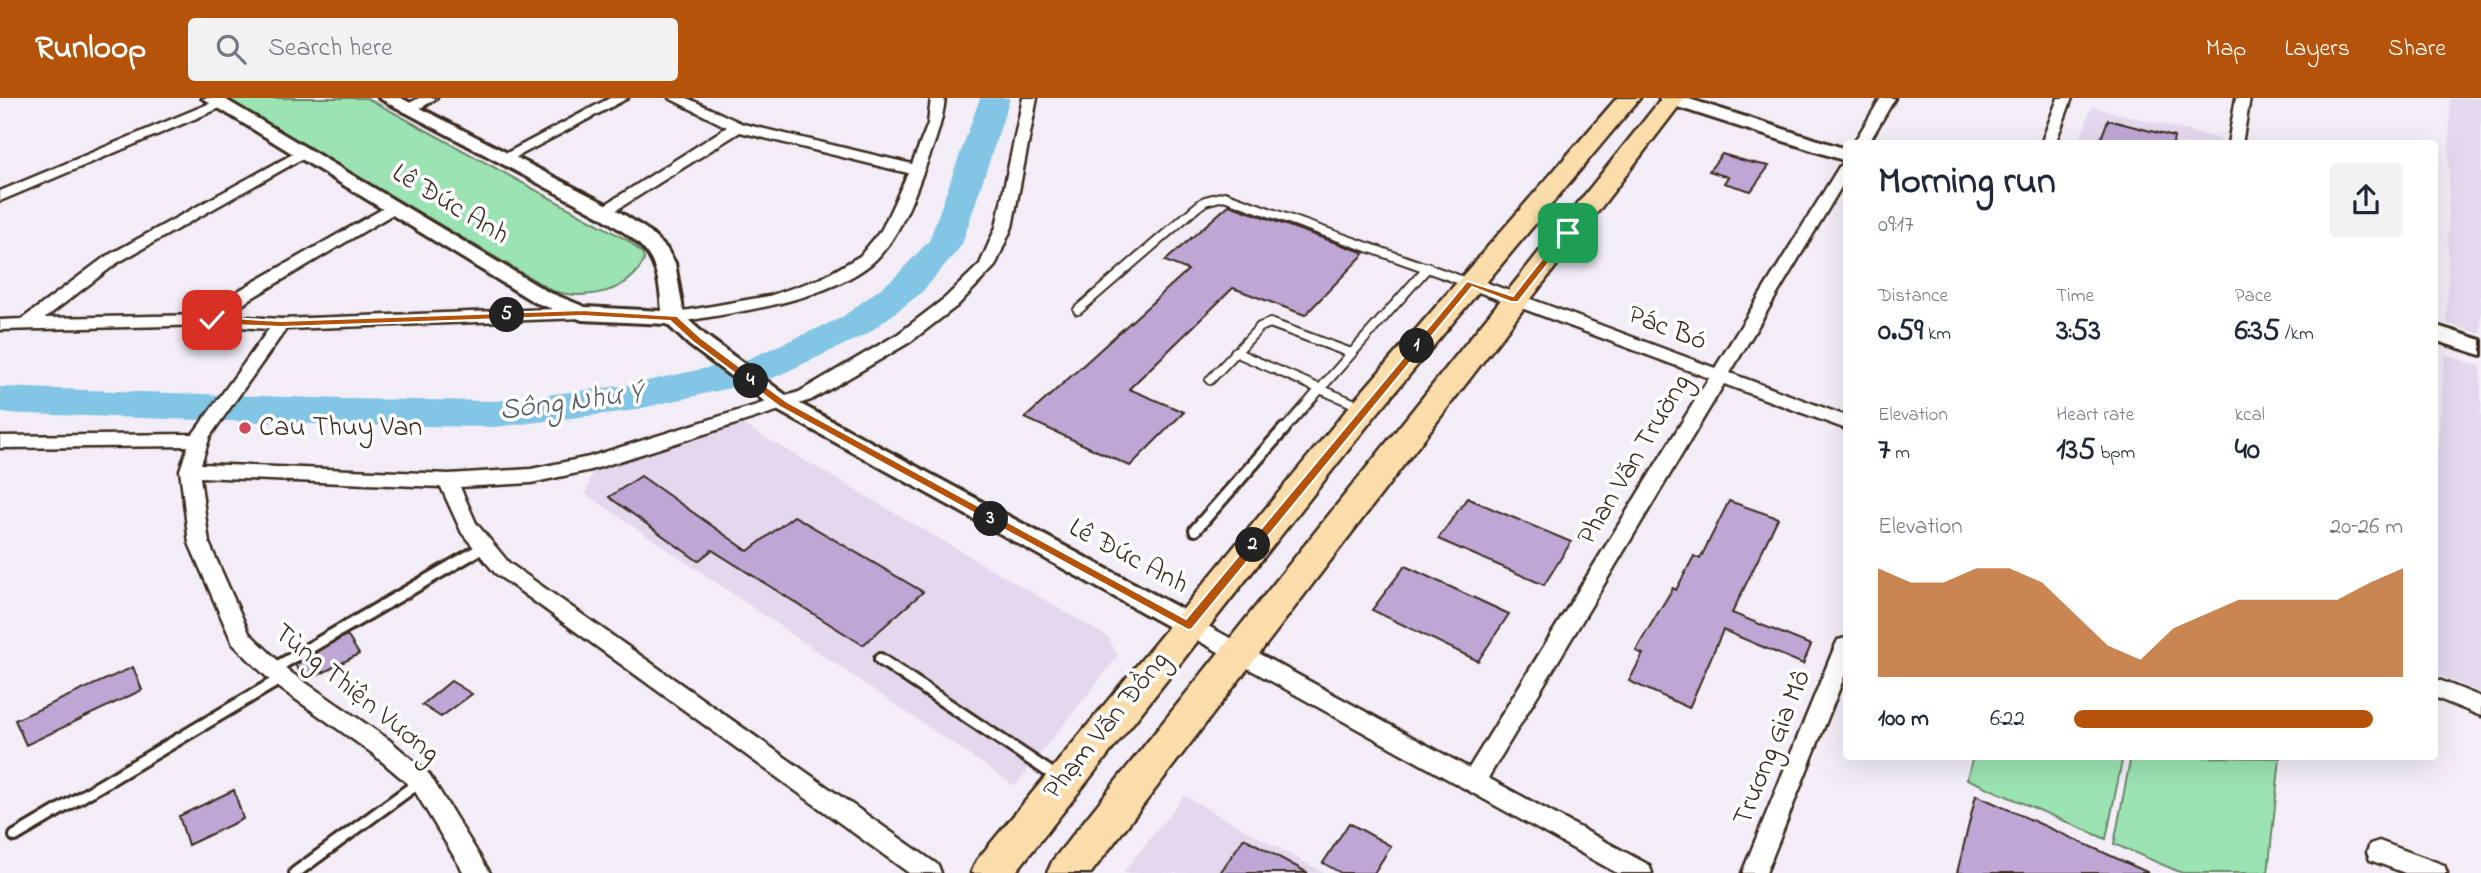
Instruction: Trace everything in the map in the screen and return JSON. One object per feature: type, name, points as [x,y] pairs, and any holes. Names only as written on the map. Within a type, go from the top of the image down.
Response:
[{"type":"main road","name":"Phạm Văn Đồng","points":[[991,873],[1364,409],[1629,98]]},
{"type":"main road","name":"Phạm Văn Đồng","points":[[1067,873],[1672,99]]},
{"type":"street","points":[[388,98],[605,211],[636,231],[656,247],[665,259],[671,277],[673,318],[772,301],[828,281],[866,259],[889,230],[916,170],[935,124],[937,98]]},
{"type":"street","points":[[409,109],[430,98]]},
{"type":"street","points":[[504,158],[621,98]]},
{"type":"street","points":[[676,98],[738,127],[916,170]]},
{"type":"street","points":[[190,470],[449,481],[531,475],[592,463],[774,398],[805,396],[904,338],[951,302],[987,266],[1004,227],[1030,98]]},
{"type":"street","points":[[1862,140],[1888,98]]},
{"type":"street","points":[[2049,140],[2065,98]]},
{"type":"street","points":[[2236,140],[2243,98]]},
{"type":"street","points":[[1672,99],[1843,154]]},
{"type":"street","points":[[0,196],[216,101]]},
{"type":"street","name":"Lê Đức Anh","points":[[216,101],[541,297],[582,313],[673,318],[697,340],[774,398],[1238,655],[1640,873]]},
{"type":"street","points":[[605,211],[738,127]]},
{"type":"street","points":[[26,324],[111,260],[302,153]]},
{"type":"street","name":"Phan Văn Trường","points":[[1473,782],[1843,172]]},
{"type":"street","points":[[212,320],[244,295],[393,208]]},
{"type":"street","name":"Pác Bó","points":[[1471,283],[1843,423]]},
{"type":"street","points":[[0,325],[212,320],[281,324],[582,313]]},
{"type":"street","name":"Tùng Thiện Vương","points":[[281,324],[200,438],[190,470],[199,543],[241,638],[278,673],[380,746],[421,781],[478,873]]},
{"type":"street","points":[[2438,333],[2481,348]]},
{"type":"street","points":[[0,442],[200,438]]},
{"type":"street","points":[[449,481],[457,509],[482,548],[502,568],[929,873]]},
{"type":"street","name":"Trương Gia Mô","points":[[1754,873],[1843,653]]},
{"type":"street","points":[[2438,689],[2481,707]]},
{"type":"street","points":[[2379,852],[2435,873]]},
{"type":"lane","points":[[1079,310],[1197,207],[1205,201],[1224,196],[1471,283]]},
{"type":"lane","points":[[1195,530],[1428,267]]},
{"type":"lane","points":[[1210,380],[1260,327],[1270,323],[1350,353]]},
{"type":"lane","points":[[1235,352],[1364,409]]},
{"type":"lane","points":[[15,836],[482,548]]},
{"type":"lane","points":[[880,659],[1063,782]]},
{"type":"lane","points":[[295,873],[421,781]]},
{"type":"shaded area","points":[[2450,98],[2481,98],[2481,334],[2447,323]]},
{"type":"shaded area","points":[[2092,107],[2220,139],[2220,140],[2080,140]]},
{"type":"shaded area","points":[[2445,355],[2481,366],[2481,693],[2438,675],[2438,438]]},
{"type":"shaded area","points":[[742,424],[1108,637],[1118,656],[1015,786],[586,494],[593,470]]},
{"type":"shaded area","points":[[1184,796],[1324,873],[1123,873]]},
{"type":"green space","points":[[225,98],[367,98],[629,241],[643,254],[644,260],[628,280],[604,292],[578,295],[553,291]]},
{"type":"green space","points":[[1972,760],[2122,760],[2106,839],[1967,779]]},
{"type":"green space","points":[[2130,760],[2280,760],[2268,873],[2182,873],[2114,844]]},
{"type":"building","points":[[2108,120],[2174,137],[2174,140],[2100,140]]},
{"type":"building","points":[[1722,154],[1769,166],[1751,191],[1724,183],[1728,177],[1709,171]]},
{"type":"building","points":[[1229,205],[1365,253],[1305,315],[1233,288],[1129,389],[1184,412],[1130,466],[1025,418],[1188,270],[1165,261]]},
{"type":"building","points":[[641,476],[748,551],[794,516],[923,592],[863,645],[712,550],[698,561],[609,497]]},
{"type":"building","points":[[1467,498],[1571,542],[1544,585],[1438,539]]},
{"type":"building","points":[[1729,501],[1778,518],[1732,613],[1811,645],[1803,664],[1723,630],[1689,708],[1629,681],[1643,654],[1636,651],[1644,636],[1673,588],[1676,590],[1694,556],[1700,559]]},
{"type":"building","points":[[1405,566],[1509,614],[1478,661],[1372,610]]},
{"type":"building","points":[[347,635],[359,654],[307,681],[295,665]]},
{"type":"building","points":[[133,667],[142,690],[26,745],[15,720]]},
{"type":"building","points":[[451,681],[472,694],[441,717],[422,705]]},
{"type":"building","points":[[234,790],[243,819],[188,845],[179,816]]},
{"type":"building","points":[[1976,795],[2149,873],[1957,873]]},
{"type":"building","points":[[1349,823],[1391,846],[1374,873],[1341,873],[1323,863]]},
{"type":"building","points":[[1244,838],[1308,873],[1220,873]]},
{"type":"waterway","name":"Sông Như Ý","points":[[0,400],[343,412],[495,414],[629,398],[759,369],[854,326],[907,286],[945,244],[995,98]]},
{"type":"place","name":"Cau Thuy Van","points":[[245,428]]},
{"type":"route","points":[[212,320],[281,324],[582,313],[673,318],[730,366],[783,404],[1188,625],[1364,409],[1471,283],[1515,300],[1568,233]]}]
